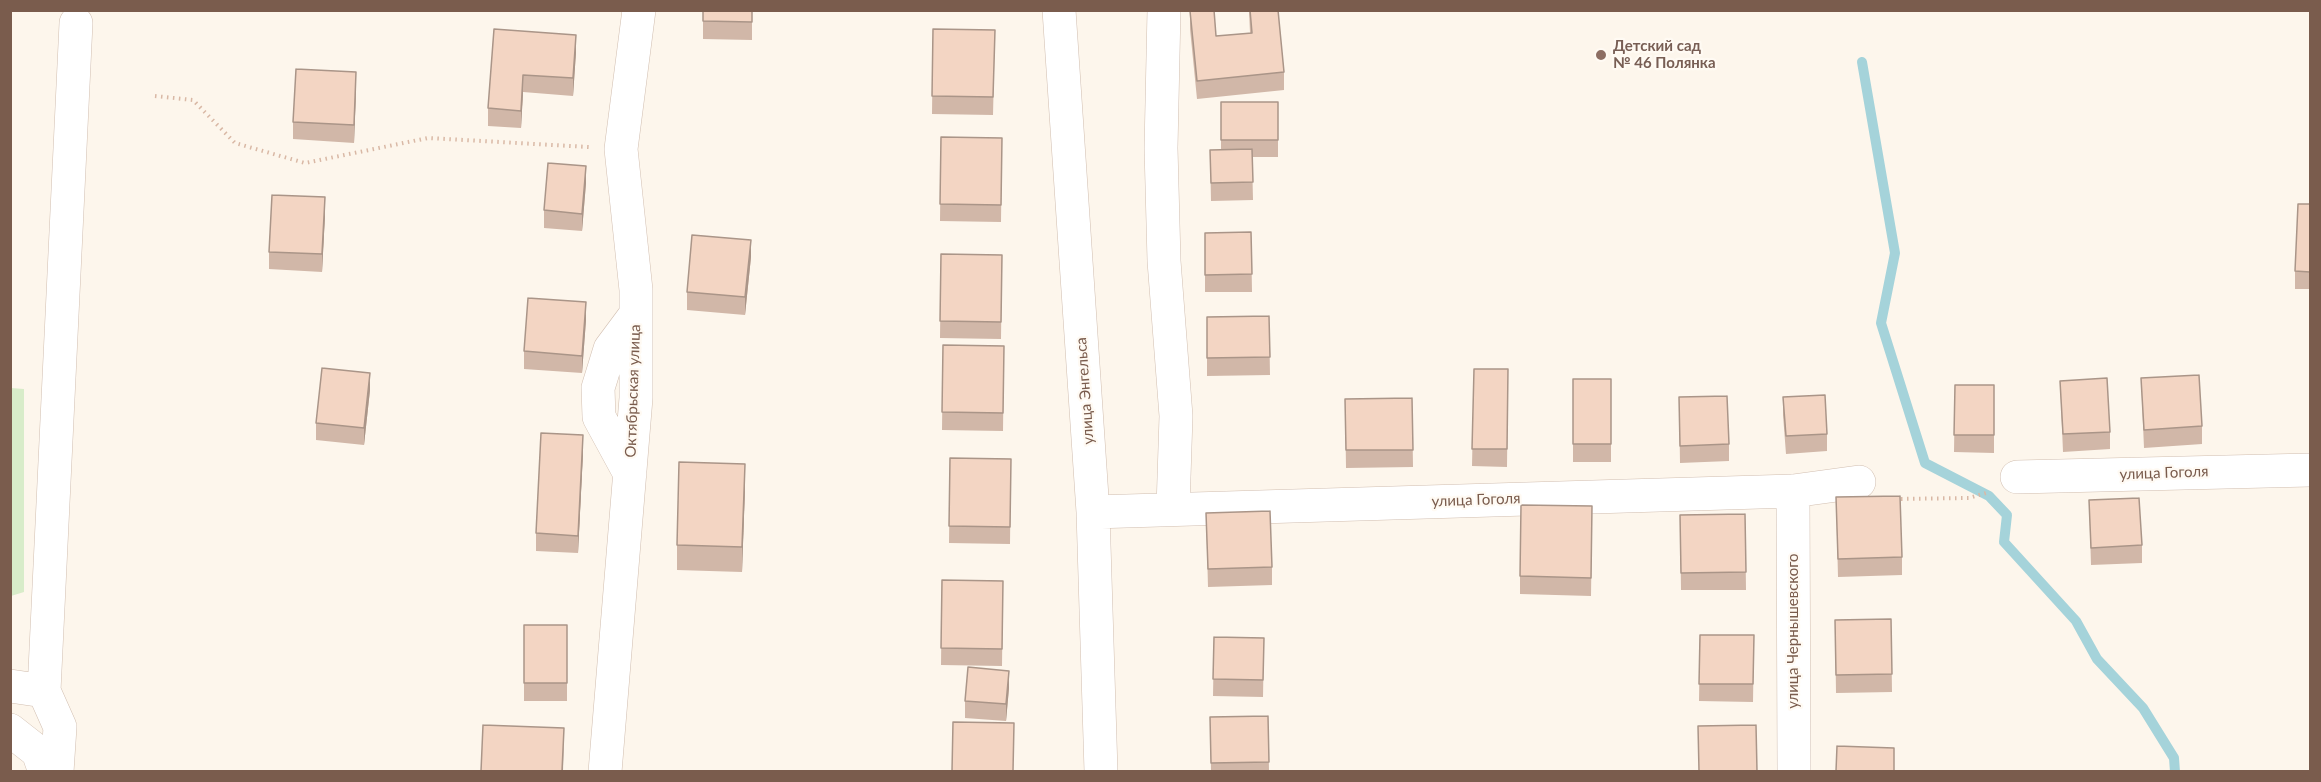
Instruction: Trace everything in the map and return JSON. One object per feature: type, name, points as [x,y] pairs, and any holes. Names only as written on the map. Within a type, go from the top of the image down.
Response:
[{"type":"street","name":"Октябрьская улица","points":[[605,771],[636,398],[636,290],[621,149],[639,10]]},
{"type":"street","name":"улица Энгельса","points":[[1059,10],[1093,512],[1101,771]]},
{"type":"street","points":[[1164,10],[1161,148],[1164,261],[1176,416],[1173,508]]},
{"type":"street","points":[[57,771],[60,727],[44,691],[76,22]]},
{"type":"street","name":"улица Гоголя","points":[[2006,484],[2310,470]]},
{"type":"street","name":"улица Гоголя","points":[[1093,512],[1793,491],[1859,482]]},
{"type":"street","name":"улица Чернышевского","points":[[1793,491],[1794,771]]},
{"type":"street","points":[[10,686],[44,691]]},
{"type":"street","points":[[10,730],[38,752],[45,771]]},
{"type":"path","points":[[155,96],[193,100],[235,143],[304,163],[428,138],[621,149]]},
{"type":"path","points":[[1859,482],[1896,499],[1969,498],[2006,484]]},
{"type":"green space","points":[[11,388],[24,389],[24,592],[11,596]]},
{"type":"building","points":[[703,10],[752,10],[752,22],[703,21]]},
{"type":"building","points":[[1214,10],[1216,36],[1252,33],[1250,10],[1278,10],[1284,72],[1197,81],[1190,11]]},
{"type":"building","points":[[494,29],[576,35],[573,78],[523,75],[521,111],[488,108]]},
{"type":"building","points":[[933,29],[995,30],[993,97],[932,96]]},
{"type":"building","points":[[296,69],[356,72],[354,125],[293,122]]},
{"type":"building","points":[[1221,102],[1278,102],[1278,140],[1221,140]]},
{"type":"building","points":[[941,137],[1002,138],[1001,205],[940,204]]},
{"type":"building","points":[[1252,149],[1253,182],[1211,183],[1210,150]]},
{"type":"building","points":[[548,163],[586,166],[582,214],[544,210]]},
{"type":"building","points":[[272,195],[325,197],[322,254],[269,252]]},
{"type":"building","points":[[2298,204],[2310,204],[2310,272],[2295,271]]},
{"type":"building","points":[[1251,232],[1252,274],[1205,275],[1205,233]]},
{"type":"building","points":[[692,235],[751,240],[745,297],[687,292]]},
{"type":"building","points":[[941,254],[1002,255],[1001,322],[940,321]]},
{"type":"building","points":[[528,298],[586,302],[582,356],[524,351]]},
{"type":"building","points":[[1269,316],[1270,357],[1207,358],[1207,317]]},
{"type":"building","points":[[943,345],[1004,346],[1003,413],[942,412]]},
{"type":"building","points":[[322,368],[370,373],[364,428],[316,423]]},
{"type":"building","points":[[1474,369],[1508,369],[1507,449],[1472,449]]},
{"type":"building","points":[[2199,375],[2202,426],[2144,430],[2141,378]]},
{"type":"building","points":[[2107,378],[2110,432],[2063,434],[2060,381]]},
{"type":"building","points":[[1573,379],[1611,379],[1611,444],[1573,444]]},
{"type":"building","points":[[1955,385],[1994,385],[1994,435],[1954,435]]},
{"type":"building","points":[[1825,395],[1827,434],[1786,436],[1783,397]]},
{"type":"building","points":[[1727,396],[1729,444],[1680,446],[1679,397]]},
{"type":"building","points":[[1412,398],[1413,450],[1346,450],[1345,399]]},
{"type":"building","points":[[541,433],[583,435],[578,536],[536,533]]},
{"type":"building","points":[[950,458],[1011,459],[1010,527],[949,526]]},
{"type":"building","points":[[679,462],[745,464],[742,547],[677,545]]},
{"type":"building","points":[[1900,496],[1902,557],[1838,559],[1836,497]]},
{"type":"building","points":[[2139,498],[2142,545],[2091,548],[2089,500]]},
{"type":"building","points":[[1521,505],[1592,506],[1591,578],[1520,576]]},
{"type":"building","points":[[1270,511],[1272,567],[1208,569],[1206,513]]},
{"type":"building","points":[[1745,514],[1746,572],[1681,573],[1680,515]]},
{"type":"building","points":[[942,580],[1003,581],[1002,649],[941,648]]},
{"type":"building","points":[[1891,619],[1892,674],[1836,675],[1835,620]]},
{"type":"building","points":[[524,625],[567,625],[567,683],[524,683]]},
{"type":"building","points":[[1700,635],[1754,635],[1753,684],[1699,684]]},
{"type":"building","points":[[1214,637],[1264,638],[1263,680],[1213,679]]},
{"type":"building","points":[[968,667],[1009,671],[1006,704],[965,701]]},
{"type":"building","points":[[1268,716],[1269,762],[1211,763],[1210,717]]},
{"type":"building","points":[[953,722],[1014,723],[1013,771],[952,771]]},
{"type":"building","points":[[483,725],[564,728],[562,771],[481,771]]},
{"type":"building","points":[[1756,725],[1757,771],[1699,771],[1698,726]]},
{"type":"building","points":[[1837,746],[1894,748],[1894,771],[1836,771]]},
{"type":"waterway","points":[[1862,62],[1895,253],[1881,323],[1925,463],[1989,496],[2007,515],[2004,542],[2076,621],[2097,659],[2143,708],[2174,758],[2175,772]]},
{"type":"place","name":"Детский сад № 46 Полянка","points":[[1601,55]]}]
